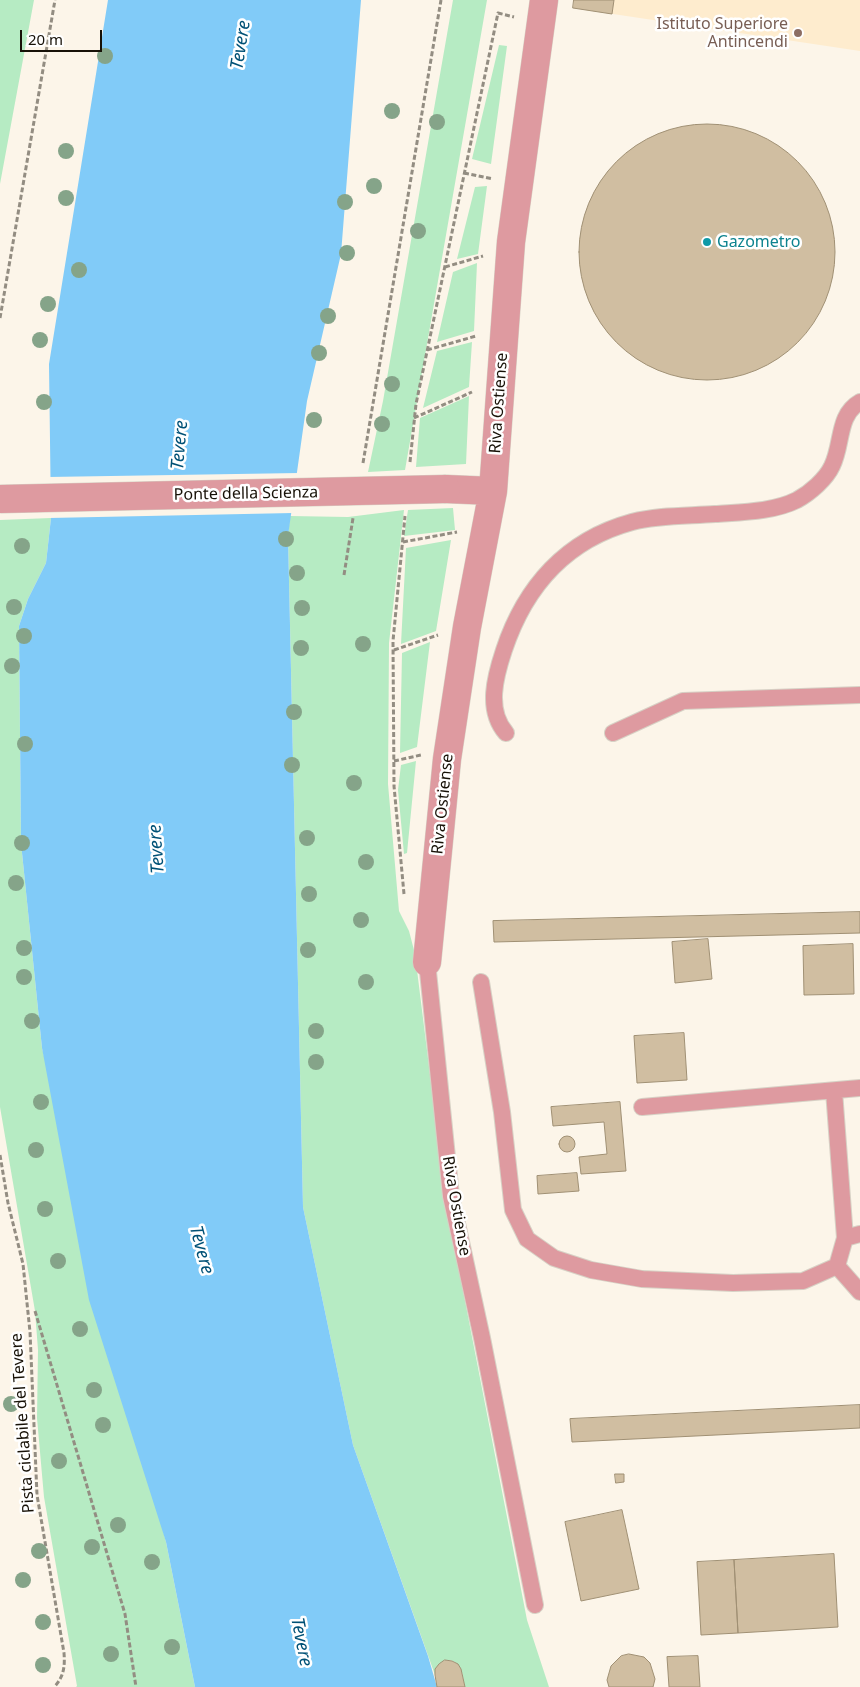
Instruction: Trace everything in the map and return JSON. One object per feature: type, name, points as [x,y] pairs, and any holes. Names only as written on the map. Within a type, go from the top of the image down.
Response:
[{"type":"street","name":"Riva Ostiense","points":[[427,962],[448,750],[467,627],[493,491],[511,242],[544,0]]},
{"type":"street","name":"Ponte della Scienza","points":[[0,499],[446,489],[493,491]]},
{"type":"lane","points":[[506,734],[496,718],[494,692],[500,661],[519,614],[551,568],[585,542],[608,530],[633,522],[752,511],[784,505],[798,500],[827,475],[839,447],[841,429],[845,417],[852,407],[860,402]]},
{"type":"lane","points":[[613,733],[683,701],[860,694]]},
{"type":"lane","name":"Riva Ostiense","points":[[427,962],[451,1196],[482,1338],[535,1605]]},
{"type":"lane","points":[[481,982],[502,1112],[513,1210],[527,1239],[554,1258],[591,1270],[642,1279],[732,1283],[803,1281],[836,1266],[852,1236],[834,1091]]},
{"type":"lane","points":[[642,1107],[860,1088]]},
{"type":"lane","points":[[836,1266],[860,1292]]},
{"type":"path","points":[[0,318],[55,0]]},
{"type":"path","points":[[362,468],[441,0]]},
{"type":"path","points":[[410,466],[416,404],[498,13],[521,19]]},
{"type":"path","points":[[464,173],[492,179]]},
{"type":"path","points":[[444,267],[484,256]]},
{"type":"path","points":[[427,350],[476,336]]},
{"type":"path","points":[[414,418],[472,392]]},
{"type":"path","points":[[405,902],[394,786],[394,650],[406,513]]},
{"type":"path","points":[[344,575],[354,517]]},
{"type":"path","points":[[403,542],[458,532]]},
{"type":"path","points":[[394,650],[438,634]]},
{"type":"path","points":[[394,760],[421,755]]},
{"type":"path","name":"Pista ciclabile del Tevere","points":[[0,1155],[8,1203],[23,1264],[30,1332],[37,1495],[64,1659],[62,1675],[54,1687]]},
{"type":"path","points":[[35,1311],[124,1614],[136,1687]]},
{"type":"shaded area","name":"Istituto Superiore Antincendi","points":[[574,0],[860,0],[860,51],[573,8]]},
{"type":"green space","points":[[0,0],[34,0],[0,184]]},
{"type":"green space","points":[[453,0],[487,0],[405,470],[368,472],[383,401]]},
{"type":"green space","points":[[499,45],[507,46],[491,164],[472,159]]},
{"type":"green space","points":[[487,186],[478,254],[457,259],[475,187]]},
{"type":"green space","points":[[477,263],[474,331],[437,342],[453,272]]},
{"type":"green space","points":[[472,342],[469,387],[423,408],[437,351]]},
{"type":"green space","points":[[469,396],[466,464],[416,467],[420,418]]},
{"type":"green space","points":[[453,508],[455,530],[404,536],[408,510]]},
{"type":"green space","points":[[404,510],[389,643],[388,784],[399,911],[409,931],[415,954],[446,1203],[527,1620],[549,1687],[465,1687],[460,1669],[457,1664],[449,1660],[440,1664],[435,1675],[353,1445],[303,1207],[288,536],[290,516],[348,517]]},
{"type":"green space","points":[[51,518],[46,563],[28,599],[19,626],[21,843],[42,1048],[166,1542],[195,1687],[76,1687],[44,1497],[37,1418],[38,1350],[35,1311],[0,1107],[0,520]]},
{"type":"green space","points":[[451,540],[436,631],[401,644],[406,548]]},
{"type":"green space","points":[[430,642],[417,747],[400,753],[402,653]]},
{"type":"green space","points":[[416,761],[407,853],[404,854],[398,790],[401,765]]},
{"type":"water","name":"Tevere","points":[[108,0],[361,0],[341,254],[307,401],[288,536],[303,1207],[353,1445],[428,1656],[437,1687],[195,1687],[166,1542],[89,1300],[42,1048],[21,843],[19,626],[28,599],[46,563],[51,518],[49,364]]},
{"type":"pier","points":[[299,473],[293,513],[49,518],[48,477]]},
{"type":"building","points":[[574,0],[614,0],[612,14],[573,8]]},
{"type":"building","name":"Gazometro","points":[[707,124],[744,130],[767,139],[788,153],[806,171],[825,203],[832,227],[835,252],[829,289],[820,312],[806,333],[788,351],[756,370],[732,377],[707,380],[670,374],[647,365],[626,351],[608,333],[589,301],[582,277],[579,252],[585,215],[594,192],[608,171],[626,153],[658,134],[682,127]]},
{"type":"building","points":[[860,912],[860,933],[494,942],[493,921]]},
{"type":"building","points":[[708,939],[712,979],[675,983],[672,942]]},
{"type":"building","points":[[853,944],[854,994],[804,995],[803,946]]},
{"type":"building","points":[[684,1033],[687,1080],[637,1083],[634,1036]]},
{"type":"building","points":[[620,1102],[626,1171],[581,1174],[579,1157],[607,1154],[604,1122],[553,1126],[551,1107]]},
{"type":"building","points":[[567,1136],[575,1144],[567,1152],[559,1144]]},
{"type":"building","points":[[577,1173],[579,1191],[538,1194],[537,1176]]},
{"type":"building","points":[[860,1405],[860,1428],[572,1442],[570,1419]]},
{"type":"building","points":[[615,1474],[624,1474],[624,1482],[616,1483]]},
{"type":"building","points":[[622,1510],[639,1589],[581,1601],[565,1522]]},
{"type":"building","points":[[834,1554],[838,1627],[738,1633],[734,1560]]},
{"type":"building","points":[[734,1560],[738,1633],[701,1635],[697,1562]]},
{"type":"building","points":[[629,1654],[644,1657],[650,1663],[655,1679],[653,1687],[609,1687],[607,1680],[611,1666],[621,1656]]},
{"type":"building","points":[[698,1656],[700,1687],[669,1687],[667,1657]]},
{"type":"building","points":[[445,1660],[458,1664],[465,1687],[437,1687],[435,1669]]},
{"type":"place","name":"Istituto Superiore Antincendi","points":[[798,33]]},
{"type":"place","name":"Gazometro","points":[[707,242]]}]
